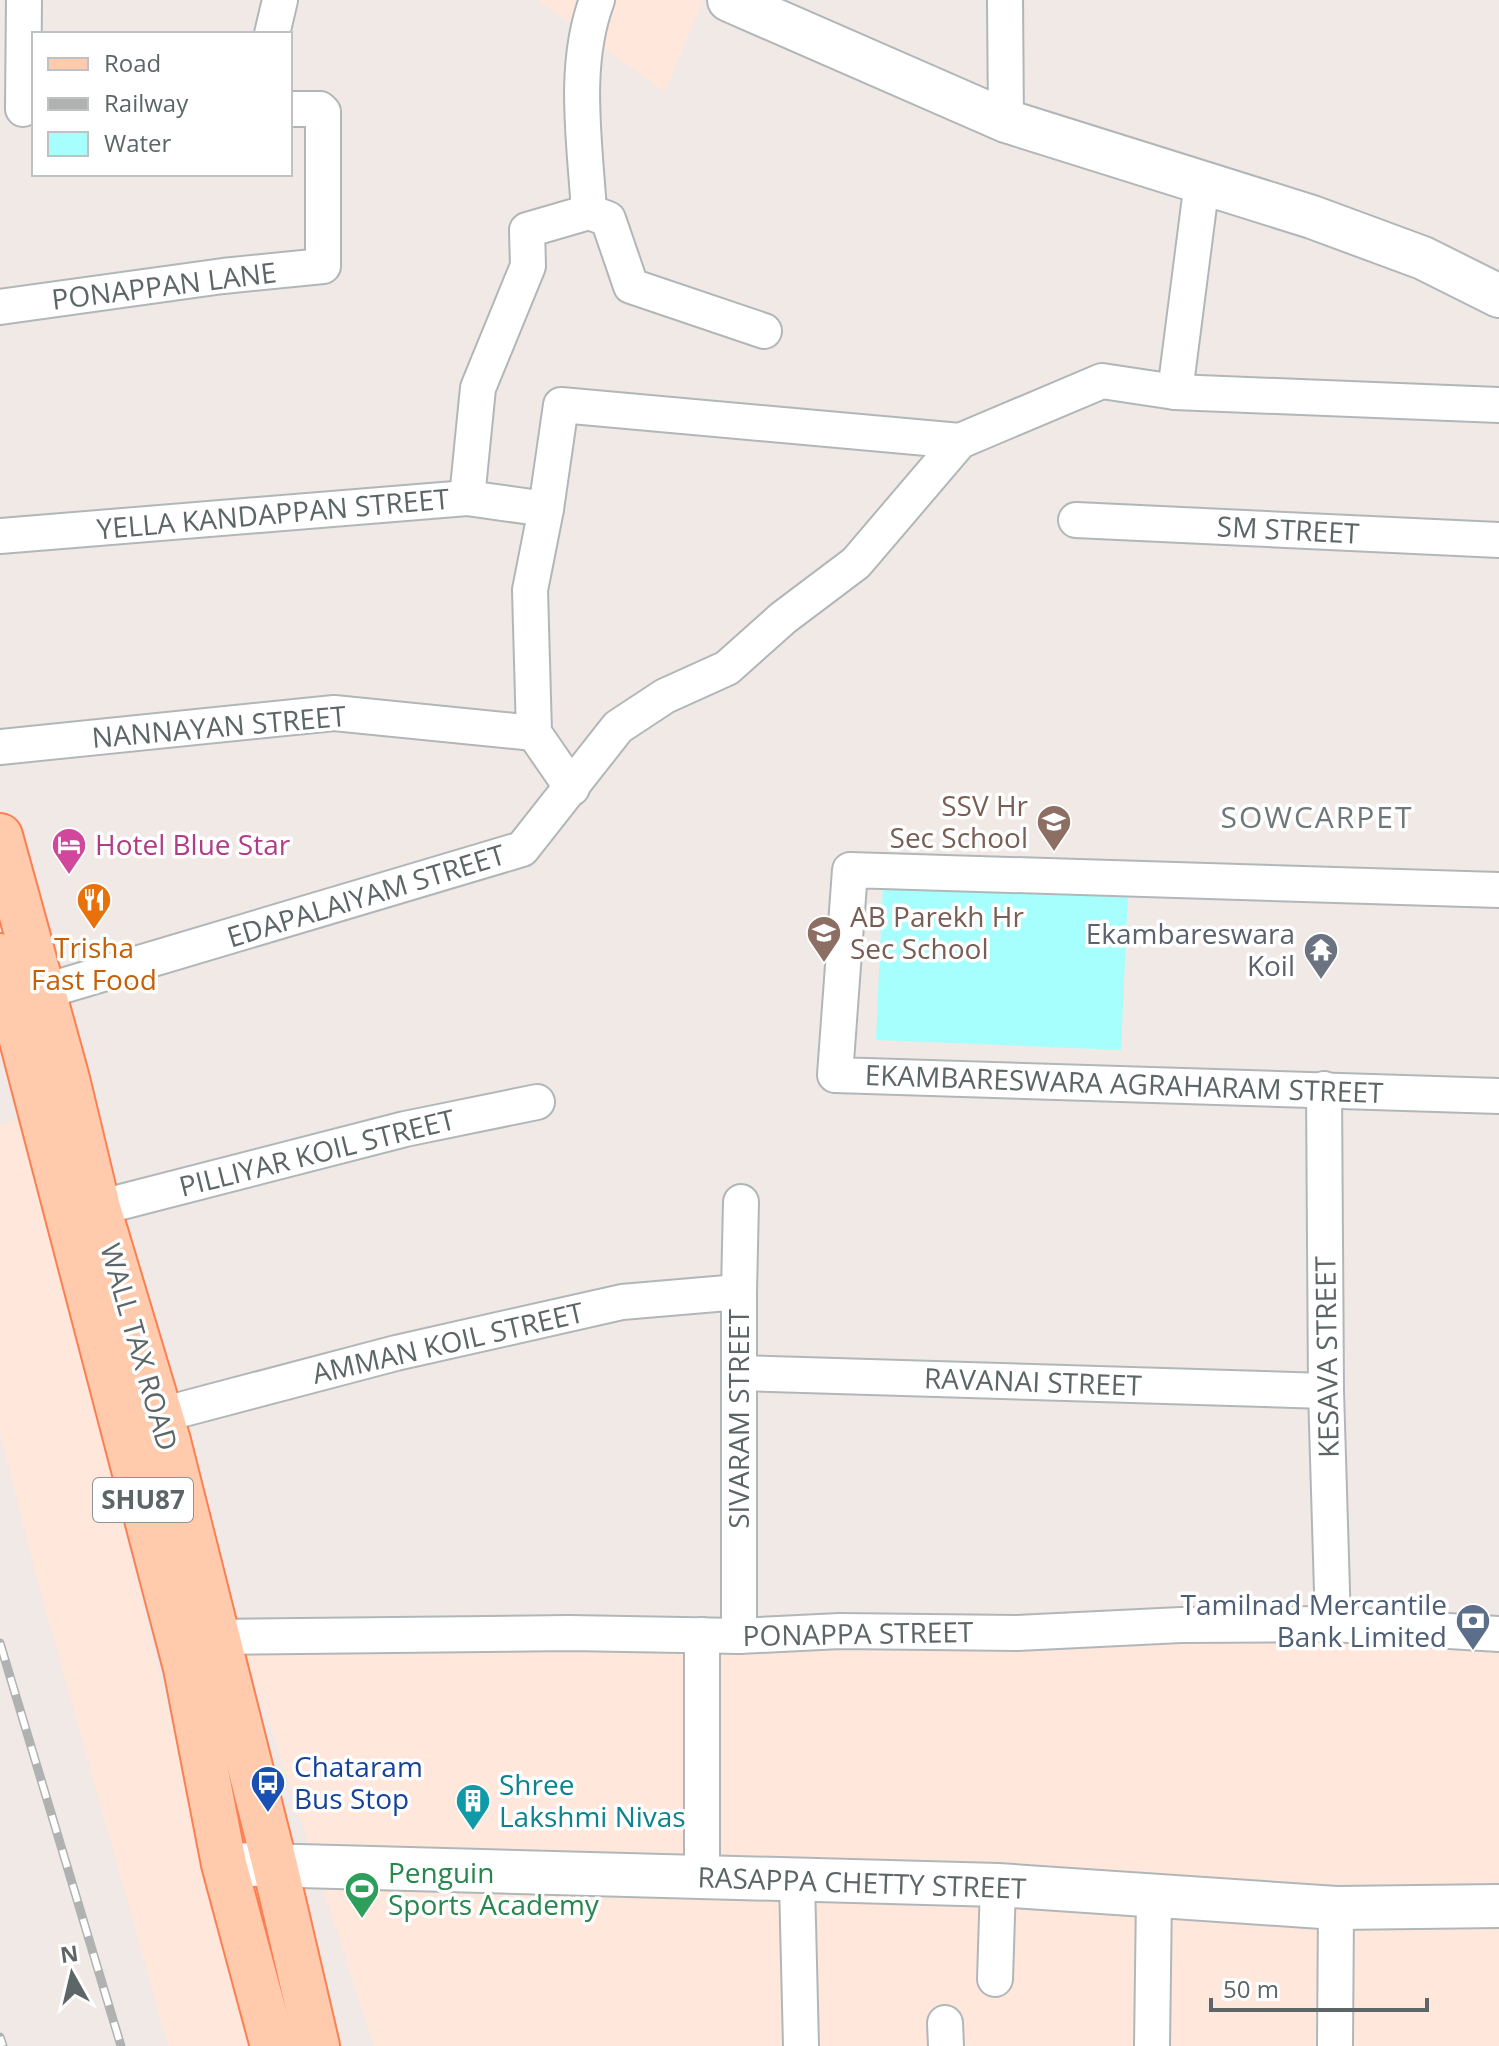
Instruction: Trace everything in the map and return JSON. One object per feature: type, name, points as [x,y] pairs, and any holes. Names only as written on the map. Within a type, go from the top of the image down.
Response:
[{"type":"main road","name":"WALL TAX ROAD","points":[[0,836],[67,1079],[83,1210],[186,1668],[224,1864],[273,2046]]},
{"type":"main road","name":"WALL TAX ROAD","points":[[0,956],[83,1210],[161,1415],[275,1866],[317,2046]]},
{"type":"street","points":[[19,110],[24,0]]},
{"type":"street","points":[[272,32],[280,0]]},
{"type":"street","points":[[589,212],[582,76],[589,20],[597,0]]},
{"type":"street","points":[[729,0],[1006,121],[1312,217],[1423,258],[1499,296]]},
{"type":"street","points":[[1005,0],[1006,121]]},
{"type":"street","name":"PONAPPAN LANE","points":[[0,307],[223,276],[320,267],[324,262],[323,112],[305,109]]},
{"type":"street","points":[[1175,392],[1202,182]]},
{"type":"street","points":[[467,498],[478,388],[528,266],[527,230],[589,212],[608,219],[631,286],[764,331]]},
{"type":"street","points":[[572,788],[534,733],[530,590],[561,405],[960,441],[1102,381],[1175,392],[1499,405]]},
{"type":"street","name":"EDAPALAIYAM STREET","points":[[42,992],[522,849],[618,727],[665,696],[727,668],[783,618],[856,563],[960,441]]},
{"type":"street","name":"YELLA KANDAPPAN STREET","points":[[0,536],[467,498],[546,509]]},
{"type":"street","name":"SM STREET","points":[[1076,520],[1499,540]]},
{"type":"street","name":"NANNAYAN STREET","points":[[0,747],[334,713],[534,733]]},
{"type":"street","name":"EKAMBARESWARA AGRAHARAM STREET","points":[[1499,890],[850,870],[835,1075],[1499,1096]]},
{"type":"street","name":"KESAVA STREET","points":[[1324,1089],[1326,1391],[1333,1624]]},
{"type":"street","name":"PILLIYAR KOIL STREET","points":[[83,1210],[405,1129],[537,1102]]},
{"type":"street","name":"SIVARAM STREET","points":[[739,1636],[741,1202]]},
{"type":"street","name":"AMMAN KOIL STREET","points":[[161,1415],[396,1353],[622,1302],[739,1292]]},
{"type":"street","name":"RAVANAI STREET","points":[[740,1373],[1326,1391]]},
{"type":"street","name":"PONAPPA STREET","points":[[217,1637],[569,1633],[739,1636],[840,1631],[1017,1633],[1181,1625],[1333,1624],[1499,1634]]},
{"type":"street","points":[[702,1635],[702,1878]]},
{"type":"street","name":"RASAPPA CHETTY STREET","points":[[224,1864],[998,1885],[1336,1908],[1499,1906]]},
{"type":"street","points":[[797,1881],[801,2046]]},
{"type":"street","points":[[995,1979],[998,1885]]},
{"type":"street","points":[[1152,2046],[1154,1896]]},
{"type":"street","points":[[1335,2046],[1336,1908]]},
{"type":"shaded area","points":[[537,0],[703,0],[665,92]]},
{"type":"shaded area","points":[[24,1118],[250,2046],[168,2046],[35,1572],[0,1433],[0,1125]]},
{"type":"shaded area","points":[[1499,1638],[1499,2046],[374,2046],[259,1691],[237,1639]]},
{"type":"water","points":[[883,883],[1128,894],[1121,1050],[876,1040]]},
{"type":"railway","points":[[0,1643],[121,2046]]},
{"type":"railway","points":[[0,2037],[3,2046]]},
{"type":"place","name":"SSV Hr Sec School","points":[[1054,853]]},
{"type":"place","name":"Hotel Blue Star","points":[[69,876]]},
{"type":"place","name":"Trisha Fast Food","points":[[94,931]]},
{"type":"place","name":"AB Parekh Hr Sec School","points":[[824,964]]},
{"type":"place","name":"Ekambareswara Koil","points":[[1321,981]]},
{"type":"place","name":"Tamilnad Mercantile Bank Limited","points":[[1473,1652]]},
{"type":"place","name":"Chataram Bus Stop","points":[[268,1814]]},
{"type":"place","name":"Shree Lakshmi Nivas","points":[[473,1832]]},
{"type":"place","name":"Penguin Sports Academy","points":[[362,1920]]},
{"type":"district","name":"SOWCARPET","points":[[1317,818]]}]
